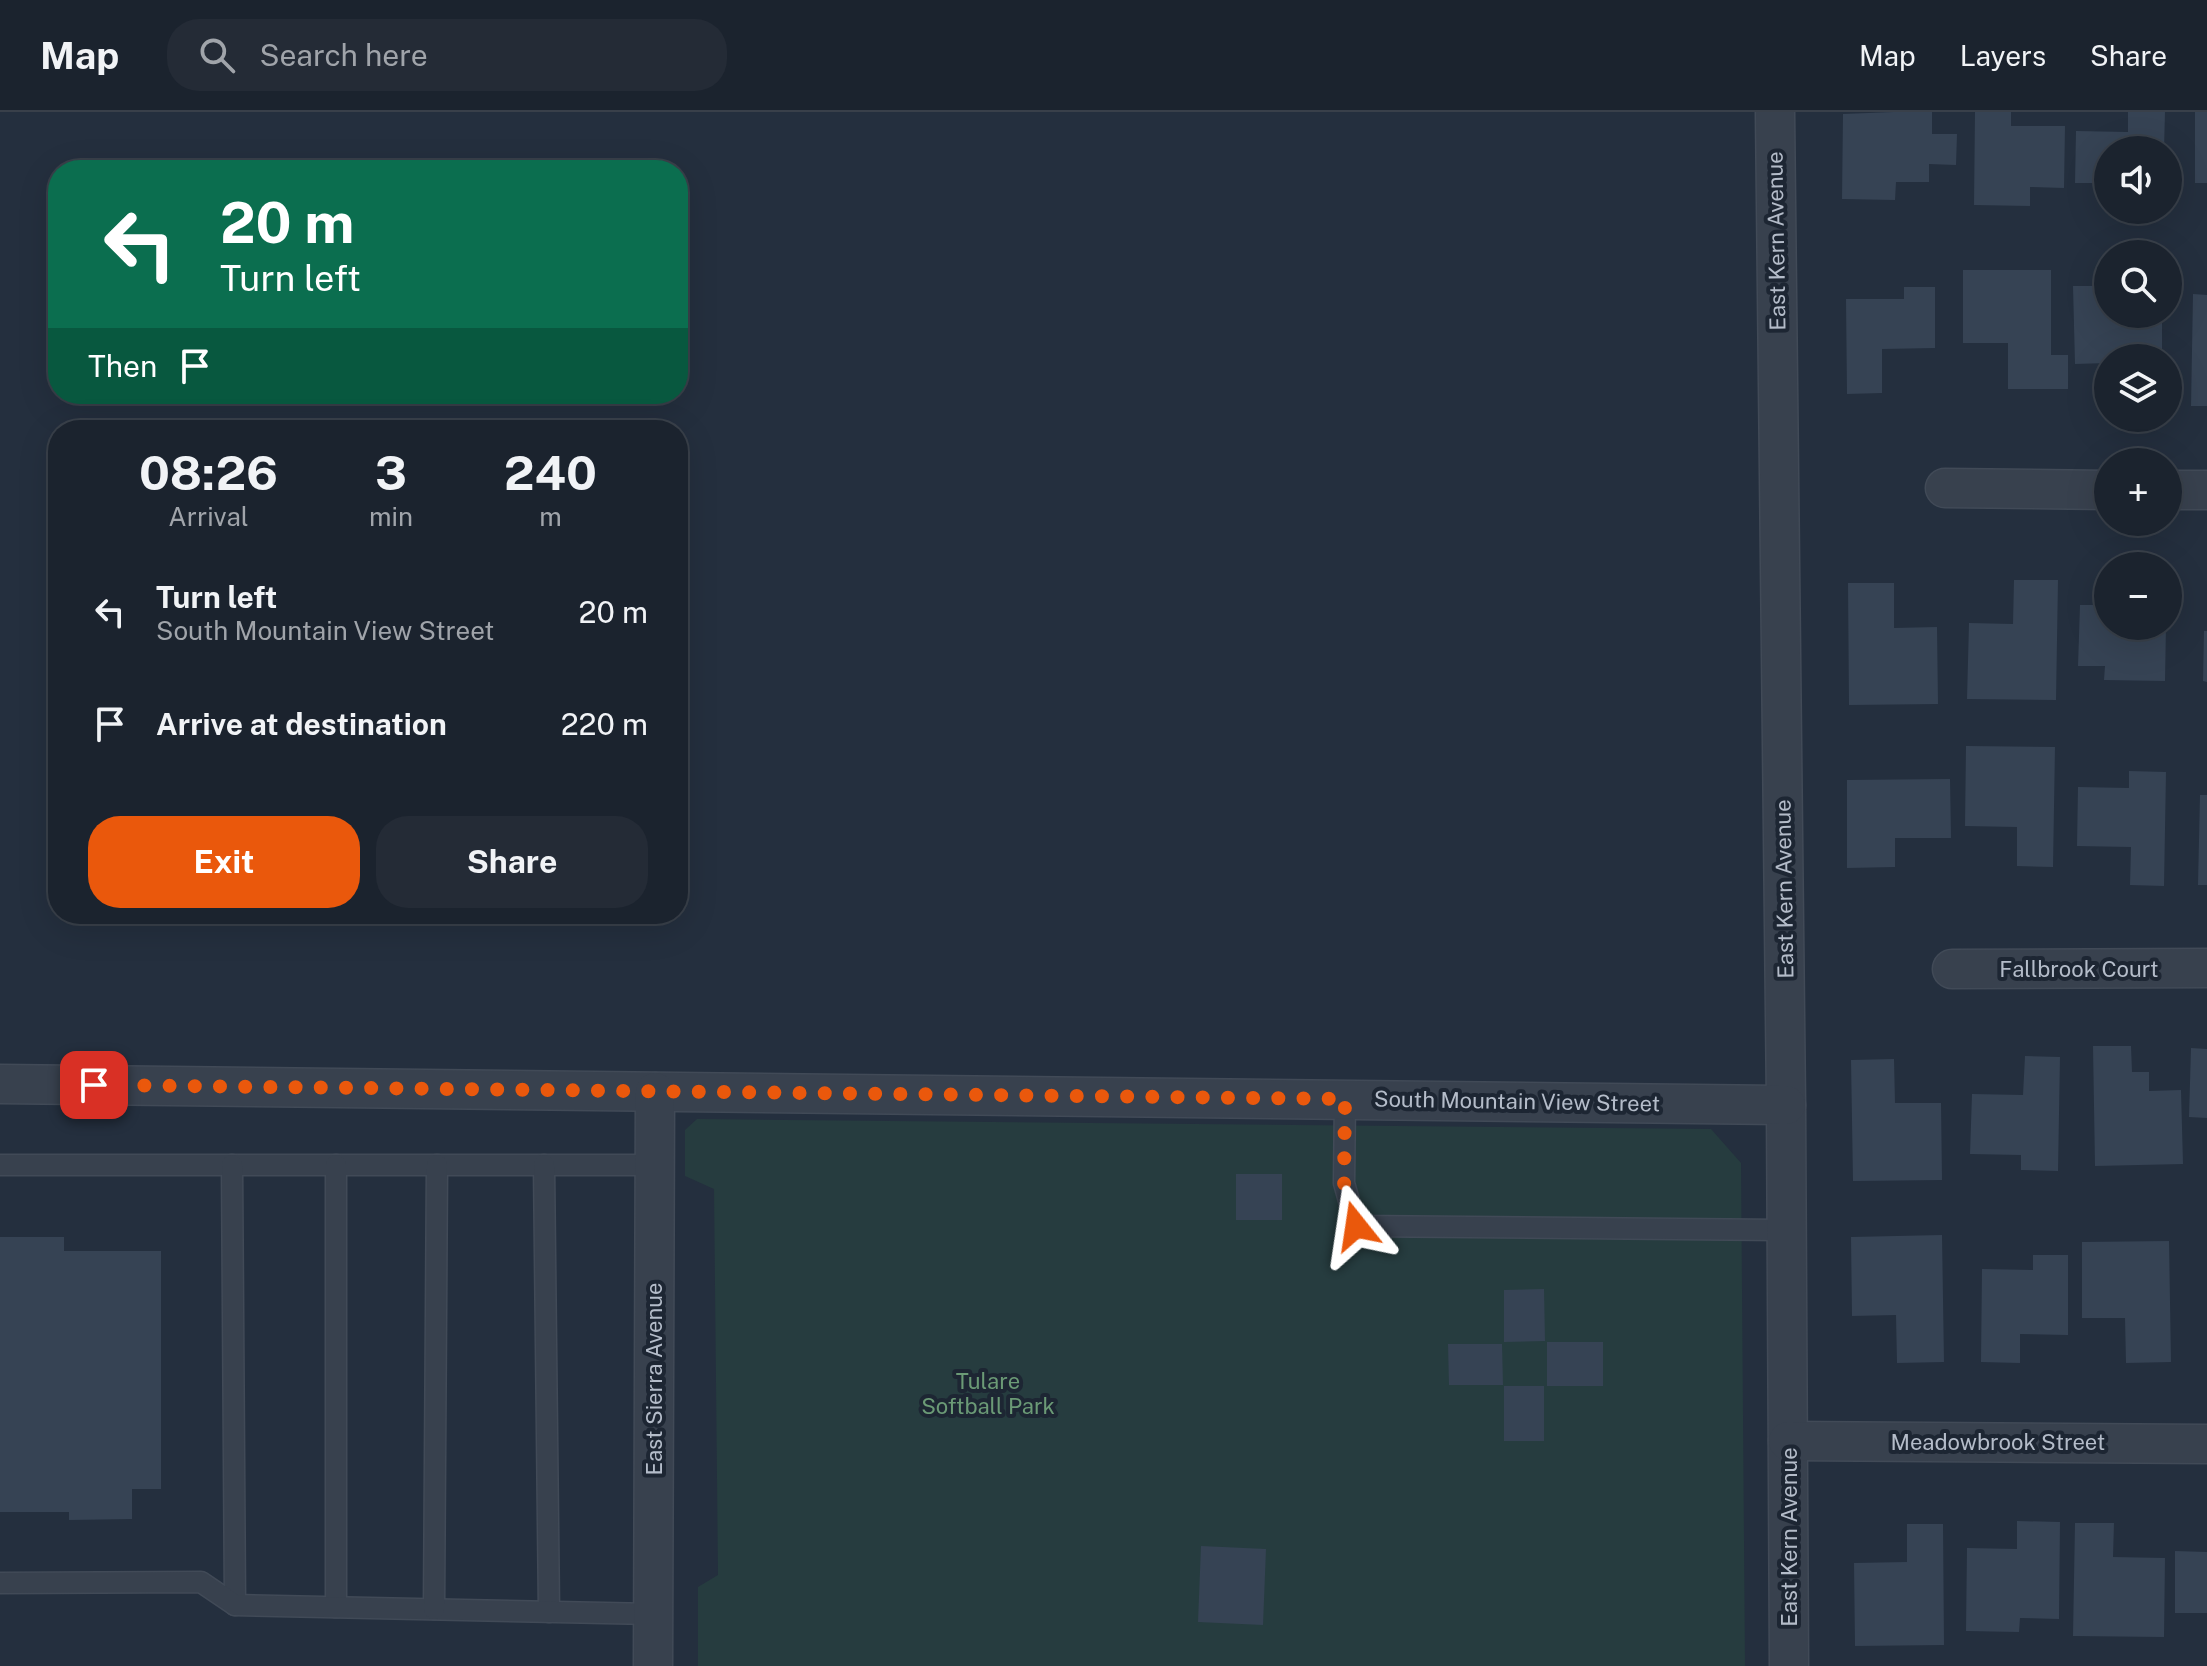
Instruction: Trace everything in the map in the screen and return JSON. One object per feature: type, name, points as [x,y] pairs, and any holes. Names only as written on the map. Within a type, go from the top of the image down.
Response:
[{"type":"street","name":"East Kern Avenue","points":[[1775,112],[1789,1666]]},
{"type":"street","points":[[1945,488],[2094,490]]},
{"type":"street","points":[[2182,490],[2207,490]]},
{"type":"street","name":"Fallbrook Court","points":[[1952,969],[2207,968]]},
{"type":"street","name":"South Mountain View Street","points":[[0,1084],[1786,1105]]},
{"type":"street","name":"East Sierra Avenue","points":[[653,1666],[655,1092]]},
{"type":"street","name":"Meadowbrook Street","points":[[1788,1441],[2207,1444]]},
{"type":"lane","points":[[1345,1099],[1344,1183],[1356,1226],[1787,1230]]},
{"type":"lane","points":[[0,1165],[655,1165]]},
{"type":"lane","points":[[232,1165],[235,1605]]},
{"type":"lane","points":[[336,1165],[336,1607]]},
{"type":"lane","points":[[434,1609],[437,1165]]},
{"type":"lane","points":[[544,1165],[549,1612]]},
{"type":"lane","points":[[0,1583],[201,1582],[235,1605],[653,1614]]},
{"type":"green space","name":"Tulare Softball Park","points":[[697,1119],[1711,1129],[1741,1163],[1745,1666],[698,1666],[698,1587],[718,1575],[714,1189],[685,1176],[685,1130]]},
{"type":"building","points":[[1932,112],[1932,134],[1957,134],[1956,165],[1929,164],[1929,182],[1896,182],[1895,200],[1842,199],[1843,114]]},
{"type":"building","points":[[1975,112],[2011,112],[2011,126],[2065,126],[2064,188],[2030,187],[2030,206],[1974,205]]},
{"type":"building","points":[[2128,112],[2165,112],[2164,136],[2094,136],[2094,183],[2075,183],[2076,131],[2128,132]]},
{"type":"building","points":[[2195,112],[2207,112],[2207,183],[2195,183]]},
{"type":"building","points":[[1963,270],[2051,270],[2051,355],[2068,355],[2068,389],[2008,389],[2008,343],[1963,343]]},
{"type":"building","points":[[2073,286],[2094,286],[2094,328],[2162,328],[2162,344],[2094,344],[2094,363],[2075,364]]},
{"type":"building","points":[[1904,287],[1935,287],[1935,348],[1882,349],[1882,393],[1847,394],[1846,299],[1904,299]]},
{"type":"building","points":[[2193,294],[2207,295],[2207,406],[2191,406]]},
{"type":"building","points":[[2014,580],[2058,580],[2056,700],[1967,699],[1969,623],[2013,624]]},
{"type":"building","points":[[1848,583],[1894,583],[1894,628],[1937,627],[1938,704],[1849,705]]},
{"type":"building","points":[[2080,605],[2094,605],[2094,640],[2166,640],[2165,681],[2104,680],[2105,666],[2078,666]]},
{"type":"building","points":[[2204,631],[2207,631],[2207,682],[2203,681]]},
{"type":"building","points":[[1966,746],[2055,747],[2053,867],[2017,866],[2017,827],[1965,826]]},
{"type":"building","points":[[2129,771],[2166,772],[2164,886],[2130,885],[2131,847],[2077,846],[2078,787],[2129,788]]},
{"type":"building","points":[[1950,779],[1951,838],[1895,838],[1895,867],[1847,868],[1847,780]]},
{"type":"building","points":[[2200,795],[2207,795],[2207,885],[2198,885]]},
{"type":"building","points":[[2093,1046],[2131,1046],[2132,1072],[2149,1072],[2149,1091],[2181,1090],[2183,1164],[2095,1166]]},
{"type":"building","points":[[2191,1048],[2207,1049],[2207,1118],[2189,1117]]},
{"type":"building","points":[[2025,1056],[2060,1057],[2058,1171],[2021,1170],[2021,1155],[1970,1154],[1972,1094],[2023,1095]]},
{"type":"building","points":[[1894,1059],[1895,1103],[1941,1103],[1942,1180],[1853,1181],[1851,1060]]},
{"type":"building","points":[[1236,1174],[1282,1174],[1282,1220],[1236,1220]]},
{"type":"building","points":[[1942,1235],[1944,1362],[1897,1363],[1896,1315],[1852,1316],[1851,1237]]},
{"type":"building","points":[[0,1237],[64,1237],[64,1251],[161,1251],[161,1489],[132,1489],[132,1519],[69,1520],[69,1512],[0,1512]]},
{"type":"building","points":[[2169,1241],[2171,1362],[2126,1363],[2125,1318],[2082,1318],[2082,1242]]},
{"type":"building","points":[[2033,1255],[2068,1255],[2068,1335],[2020,1334],[2020,1363],[1981,1362],[1982,1269],[2033,1270]]},
{"type":"building","points":[[1544,1289],[1545,1341],[1504,1342],[1504,1290]]},
{"type":"building","points":[[1547,1342],[1603,1342],[1603,1386],[1547,1386]]},
{"type":"building","points":[[1448,1344],[1502,1344],[1503,1385],[1449,1385]]},
{"type":"building","points":[[1504,1386],[1544,1386],[1544,1441],[1504,1441]]},
{"type":"building","points":[[2017,1521],[2060,1522],[2059,1619],[2020,1618],[2019,1632],[1966,1631],[1967,1548],[2017,1549]]},
{"type":"building","points":[[2075,1523],[2114,1523],[2113,1557],[2165,1558],[2164,1637],[2073,1636]]},
{"type":"building","points":[[1907,1524],[1943,1524],[1944,1645],[1855,1646],[1854,1563],[1907,1562]]},
{"type":"building","points":[[1201,1546],[1266,1549],[1263,1625],[1198,1622]]},
{"type":"building","points":[[2175,1551],[2207,1552],[2207,1613],[2175,1613]]},
{"type":"route","points":[[94,1085],[1345,1099],[1344,1183],[1356,1226]]}]
